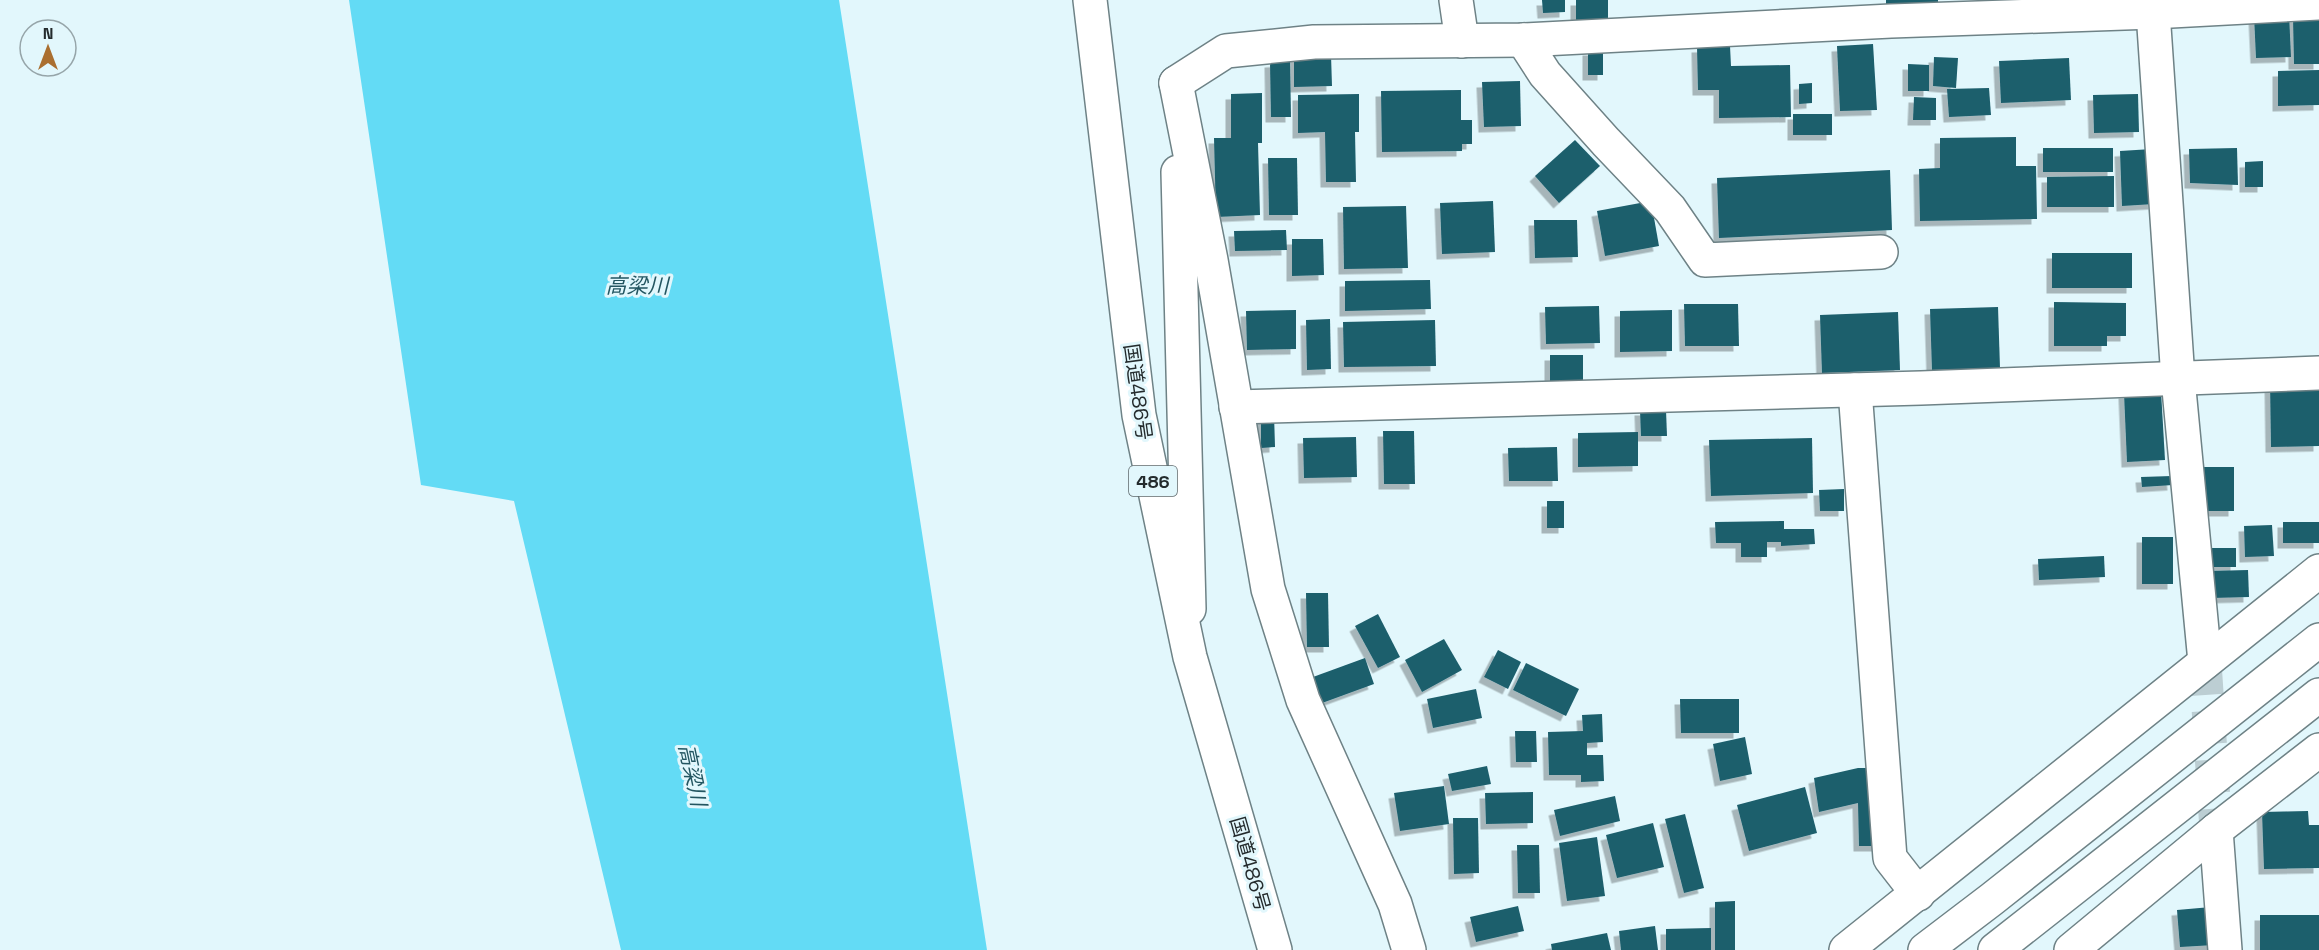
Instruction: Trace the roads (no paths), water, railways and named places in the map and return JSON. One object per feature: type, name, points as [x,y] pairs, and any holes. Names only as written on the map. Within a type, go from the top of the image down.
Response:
[{"type":"main road","name":"国道486号","points":[[1090,0],[1139,415],[1190,657],[1275,950]]},
{"type":"main road","points":[[1456,0],[1462,41]]},
{"type":"main road","points":[[1176,83],[1226,51],[1314,42],[1523,40],[1747,14],[1891,21],[2153,12],[2319,3]]},
{"type":"main road","points":[[2153,12],[2178,379],[2205,662]]},
{"type":"main road","points":[[1523,40],[1545,74],[1670,209],[1705,261],[1881,252]]},
{"type":"main road","points":[[1176,83],[1190,657]]},
{"type":"main road","points":[[1176,83],[1211,261],[1268,589],[1299,689],[1395,904],[1409,950]]},
{"type":"main road","points":[[1236,407],[1855,390],[2319,373]]},
{"type":"main road","points":[[1855,390],[1890,858],[1918,894]]},
{"type":"main road","points":[[1846,950],[2319,571]]},
{"type":"main road","points":[[1925,950],[2319,640]]},
{"type":"main road","points":[[1995,950],[2319,695]]},
{"type":"main road","points":[[2071,950],[2216,830],[2319,750]]},
{"type":"main road","points":[[2216,830],[2225,950]]},
{"type":"water","name":"高梁川","points":[[349,0],[839,0],[987,950],[621,950],[514,501],[421,485]]},
{"type":"tunnel","points":[[2205,662],[2216,830]]}]
